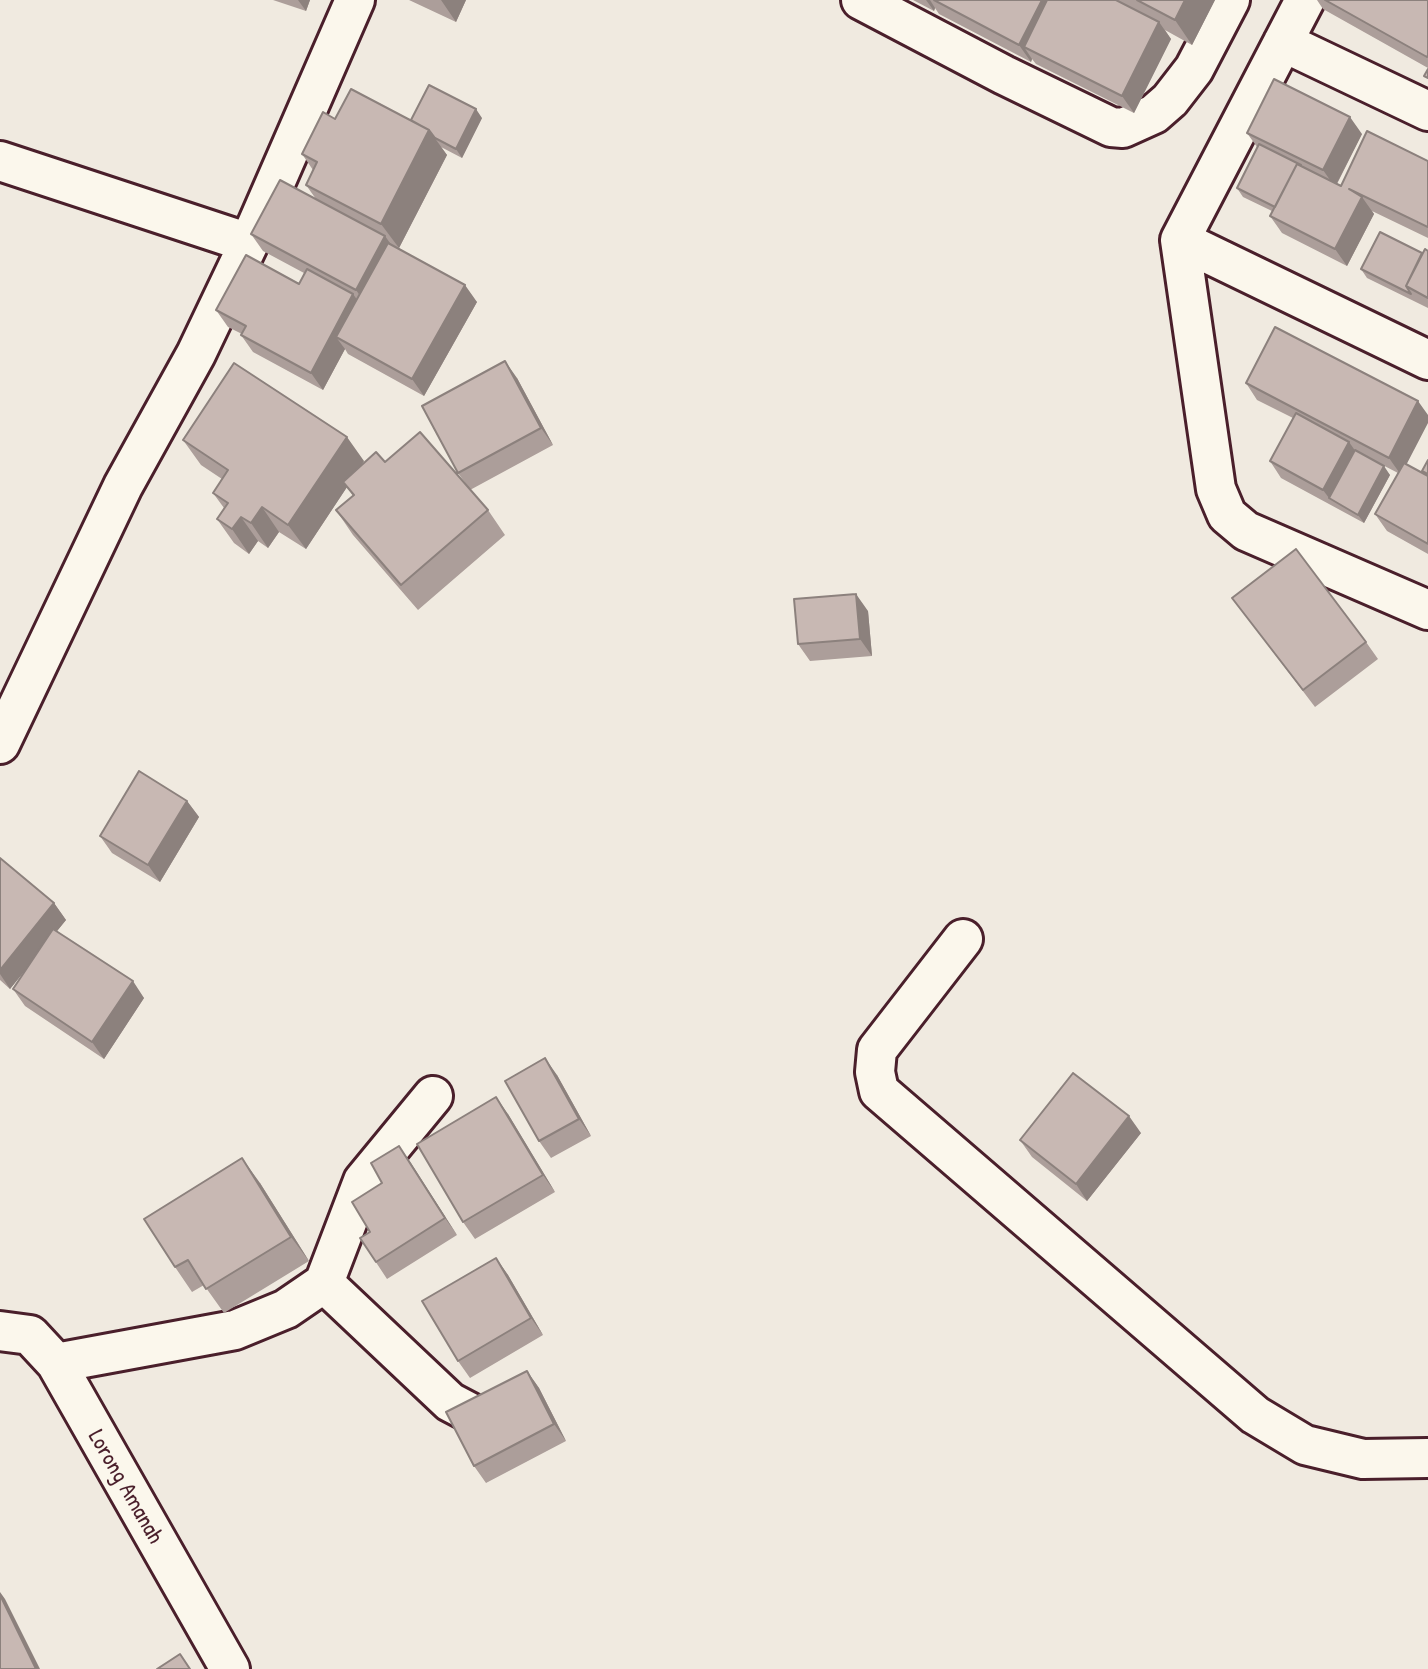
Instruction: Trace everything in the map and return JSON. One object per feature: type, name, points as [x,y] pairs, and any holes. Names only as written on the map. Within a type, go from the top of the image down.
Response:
[{"type":"street","points":[[0,744],[123,486],[196,354],[249,243],[355,0]]},
{"type":"street","points":[[861,0],[1004,75],[1111,127],[1124,128],[1154,114],[1170,100],[1194,69],[1230,0]]},
{"type":"street","points":[[1305,0],[1180,240],[1216,489],[1227,515],[1246,531],[1428,610]]},
{"type":"street","points":[[1283,41],[1428,111]]},
{"type":"street","points":[[0,161],[249,243]]},
{"type":"street","points":[[1180,240],[1428,360]]},
{"type":"street","points":[[963,939],[877,1050],[875,1072],[878,1091],[1255,1415],[1305,1445],[1363,1459],[1428,1458]]},
{"type":"street","points":[[56,1363],[235,1330],[286,1309],[324,1283],[363,1181],[433,1096]]},
{"type":"street","points":[[324,1283],[450,1402],[469,1412]]},
{"type":"street","name":"Lorong Amanah","points":[[0,1331],[30,1335],[56,1363],[230,1669]]},
{"type":"building","points":[[934,0],[1042,0],[1019,45]]},
{"type":"building","points":[[1047,0],[1116,0],[1159,22],[1122,96],[1024,47]]},
{"type":"building","points":[[1137,0],[1185,0],[1175,20]]},
{"type":"building","points":[[1325,0],[1428,0],[1427,57]]},
{"type":"building","points":[[1274,79],[1350,117],[1323,170],[1247,133]]},
{"type":"building","points":[[429,85],[476,109],[456,149],[435,138],[429,130],[411,120]]},
{"type":"building","points":[[351,89],[429,130],[381,224],[306,185],[317,162],[302,154],[323,112],[335,119]]},
{"type":"building","points":[[1367,131],[1428,161],[1428,227],[1349,189],[1362,197],[1335,249],[1270,216],[1297,164],[1341,186]]},
{"type":"building","points":[[1259,144],[1301,165],[1297,164],[1275,207],[1237,188]]},
{"type":"building","points":[[280,180],[385,236],[356,290],[251,234]]},
{"type":"building","points":[[1380,232],[1422,253],[1406,286],[1411,294],[1361,269]]},
{"type":"building","points":[[388,243],[465,285],[412,379],[336,337]]},
{"type":"building","points":[[1425,249],[1428,251],[1428,298],[1406,286]]},
{"type":"building","points":[[246,255],[299,284],[307,269],[353,294],[311,373],[241,335],[246,326],[216,310]]},
{"type":"building","points":[[1275,327],[1418,401],[1389,458],[1246,383]]},
{"type":"building","points":[[505,361],[541,428],[458,473],[422,406]]},
{"type":"building","points":[[234,363],[347,437],[288,525],[262,507],[251,523],[241,517],[232,529],[217,519],[228,503],[213,493],[228,470],[183,440]]},
{"type":"building","points":[[1296,413],[1349,442],[1323,490],[1270,461]]},
{"type":"building","points":[[420,432],[488,510],[401,585],[336,510],[354,495],[343,482],[376,452],[385,462]]},
{"type":"building","points":[[1355,450],[1384,466],[1358,515],[1329,498]]},
{"type":"building","points":[[1428,460],[1428,474],[1422,471]]},
{"type":"building","points":[[1404,463],[1428,476],[1428,544],[1375,514]]},
{"type":"building","points":[[1296,549],[1366,642],[1303,690],[1232,598]]},
{"type":"building","points":[[856,594],[860,639],[798,644],[794,599]]},
{"type":"building","points":[[139,771],[187,801],[148,865],[100,836]]},
{"type":"building","points":[[0,858],[54,903],[0,970]]},
{"type":"building","points":[[53,929],[133,981],[92,1042],[13,989]]},
{"type":"building","points":[[545,1058],[579,1119],[539,1141],[505,1081]]},
{"type":"building","points":[[1073,1073],[1129,1116],[1076,1184],[1020,1140]]},
{"type":"building","points":[[496,1097],[543,1175],[463,1222],[417,1144]]},
{"type":"building","points":[[399,1146],[445,1218],[376,1262],[360,1238],[370,1232],[352,1202],[382,1183],[371,1163]]},
{"type":"building","points":[[242,1158],[291,1237],[206,1289],[188,1260],[175,1267],[144,1219]]},
{"type":"building","points":[[496,1258],[531,1318],[458,1361],[422,1301]]},
{"type":"building","points":[[527,1371],[554,1424],[474,1466],[446,1412]]},
{"type":"building","points":[[0,1595],[36,1669],[0,1669]]},
{"type":"building","points":[[180,1654],[190,1669],[157,1669]]}]
